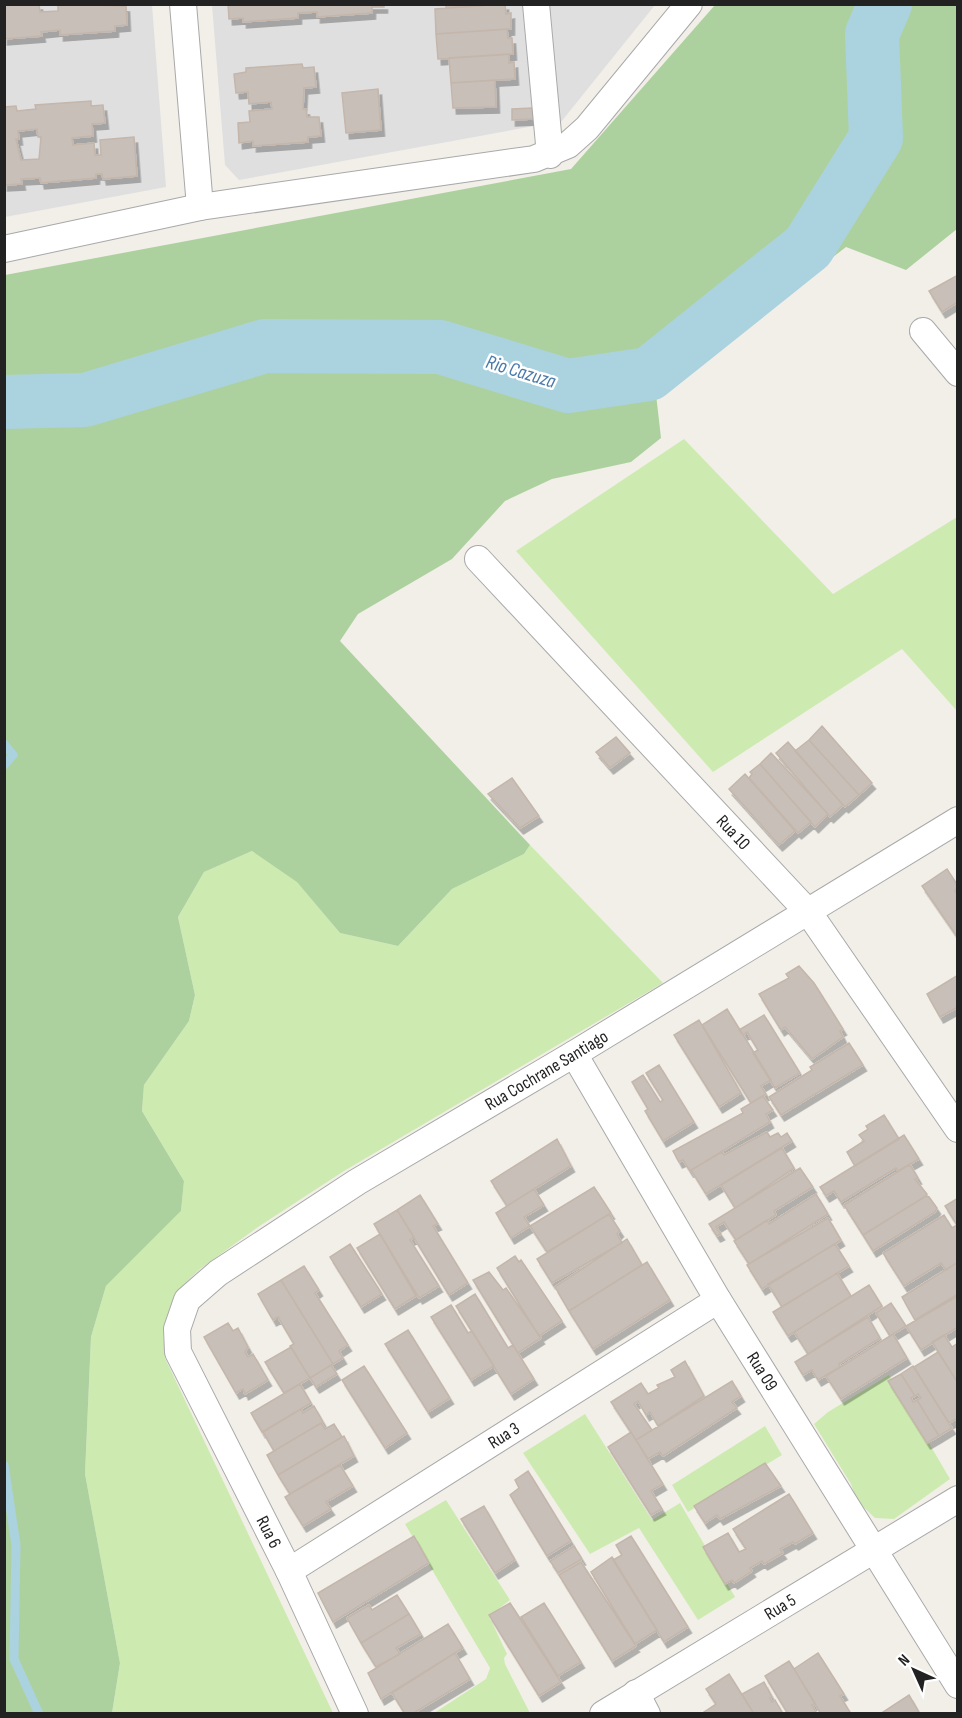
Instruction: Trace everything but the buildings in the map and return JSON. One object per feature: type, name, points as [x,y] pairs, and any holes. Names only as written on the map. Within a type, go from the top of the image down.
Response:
[{"type":"street","points":[[183,4],[200,207]]},
{"type":"street","points":[[536,4],[550,155]]},
{"type":"street","points":[[4,249],[200,207],[550,155],[568,145],[587,128],[689,4]]},
{"type":"street","points":[[923,331],[957,373]]},
{"type":"street","name":"Rua 10","points":[[478,560],[809,913],[957,1129]]},
{"type":"street","name":"Rua Cochrane Santiago","points":[[178,1352],[177,1329],[187,1300],[218,1273],[357,1182],[809,913],[957,820]]},
{"type":"street","name":"Rua 09","points":[[574,1054],[718,1300],[957,1685]]},
{"type":"street","name":"Rua 3","points":[[289,1571],[718,1300]]},
{"type":"street","name":"Rua 6","points":[[178,1352],[289,1571],[355,1713]]},
{"type":"street","name":"Rua 5","points":[[603,1713],[641,1703],[957,1499]]},
{"type":"shaded area","points":[[5,5],[152,5],[166,187],[5,217]]},
{"type":"shaded area","points":[[212,5],[655,5],[561,122],[557,101],[533,102],[534,126],[239,180],[225,165]]},
{"type":"green space","points":[[715,5],[957,5],[957,229],[906,270],[846,247],[656,394],[661,438],[631,462],[552,479],[505,501],[452,559],[358,614],[340,641],[530,845],[524,854],[452,889],[398,946],[340,933],[297,882],[252,851],[204,872],[178,917],[195,995],[189,1021],[144,1085],[142,1111],[184,1181],[181,1211],[106,1286],[91,1337],[85,1474],[120,1663],[112,1713],[5,1713],[5,275],[571,169]]},
{"type":"green space","points":[[684,439],[833,594],[957,517],[957,711],[902,649],[713,772],[516,551]]},
{"type":"green space","points":[[530,845],[663,983],[344,1171],[258,1227],[200,1269],[176,1292],[163,1329],[165,1358],[333,1713],[112,1713],[120,1663],[85,1474],[91,1337],[106,1286],[181,1211],[184,1181],[142,1111],[144,1085],[189,1021],[195,995],[178,917],[204,872],[252,851],[297,881],[340,933],[398,946],[452,889],[524,854]]},
{"type":"green space","points":[[889,1375],[950,1479],[894,1519],[875,1518],[857,1501],[851,1484],[814,1424],[828,1412]]},
{"type":"green space","points":[[585,1414],[652,1520],[680,1503],[735,1597],[698,1620],[639,1528],[590,1554],[523,1453]]},
{"type":"green space","points":[[765,1426],[782,1455],[688,1512],[672,1485]]},
{"type":"green space","points":[[446,1500],[510,1600],[489,1616],[507,1654],[504,1658],[505,1664],[530,1713],[434,1713],[486,1679],[490,1668],[405,1524]]},
{"type":"waterway","name":"Rio Cazuza","points":[[4,402],[85,400],[265,346],[440,347],[568,386],[649,374],[808,247],[876,138],[872,34],[885,4]]},
{"type":"waterway","points":[[4,744],[13,755],[4,765]]},
{"type":"waterway","points":[[4,1465],[16,1545],[14,1659],[39,1714]]}]
